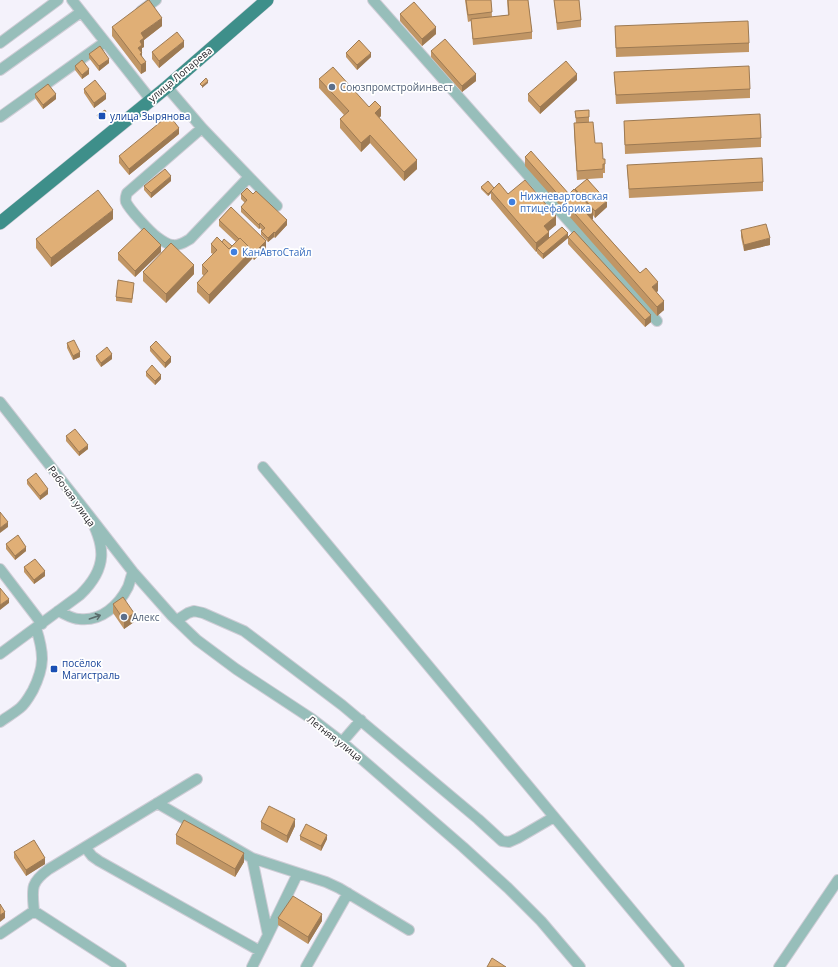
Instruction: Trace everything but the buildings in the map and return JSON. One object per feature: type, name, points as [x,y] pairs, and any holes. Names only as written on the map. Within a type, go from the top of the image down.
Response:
[{"type":"main road","name":"улица Лопарева","points":[[0,223],[167,86],[267,0]]},
{"type":"street","points":[[0,43],[58,0]]},
{"type":"street","points":[[72,0],[106,39],[150,100]]},
{"type":"street","points":[[131,18],[156,0]]},
{"type":"street","points":[[373,0],[657,321]]},
{"type":"street","points":[[0,70],[81,12]]},
{"type":"street","points":[[0,117],[106,39]]},
{"type":"street","points":[[167,86],[202,128],[278,206]]},
{"type":"street","points":[[202,128],[127,192],[126,203],[156,236],[172,246],[178,245],[190,239],[249,177]]},
{"type":"street","name":"Рабочая улица","points":[[0,402],[88,514],[95,526],[102,552],[101,561],[96,575],[86,589],[0,654]]},
{"type":"street","points":[[263,467],[679,967]]},
{"type":"street","name":"Летняя улица","points":[[88,514],[133,572],[176,620],[197,640],[236,669],[312,719],[342,742],[508,888],[541,921],[580,967]]},
{"type":"street","points":[[0,569],[39,626],[42,654],[42,665],[38,680],[28,699],[20,708],[0,722]]},
{"type":"street","points":[[58,611],[80,620],[90,619],[106,613],[120,601],[129,586],[133,572]]},
{"type":"street","points":[[176,620],[194,611],[203,613],[244,631],[361,720],[502,841],[510,842],[554,817]]},
{"type":"street","points":[[342,742],[361,720]]},
{"type":"street","points":[[34,911],[32,892],[34,884],[40,876],[49,869],[197,779]]},
{"type":"street","points":[[157,803],[252,858],[326,882],[348,893],[409,930]]},
{"type":"street","points":[[85,847],[92,856],[99,861],[260,951]]},
{"type":"street","points":[[252,858],[268,935]]},
{"type":"street","points":[[252,967],[298,873]]},
{"type":"street","points":[[779,967],[838,880]]},
{"type":"street","points":[[306,967],[348,893]]},
{"type":"street","points":[[0,934],[34,911]]},
{"type":"street","points":[[34,911],[121,967]]},
{"type":"place","name":"Союзпромстройинвест","points":[[332,87]]},
{"type":"place","name":"улица Зырянова","points":[[102,116]]},
{"type":"place","name":"Нижневартовская птицефабрика","points":[[512,202]]},
{"type":"place","name":"КанАвтоСтайл","points":[[234,252]]},
{"type":"place","name":"Алекс","points":[[124,617]]},
{"type":"place","name":"посёлок Магистраль","points":[[54,669]]}]
